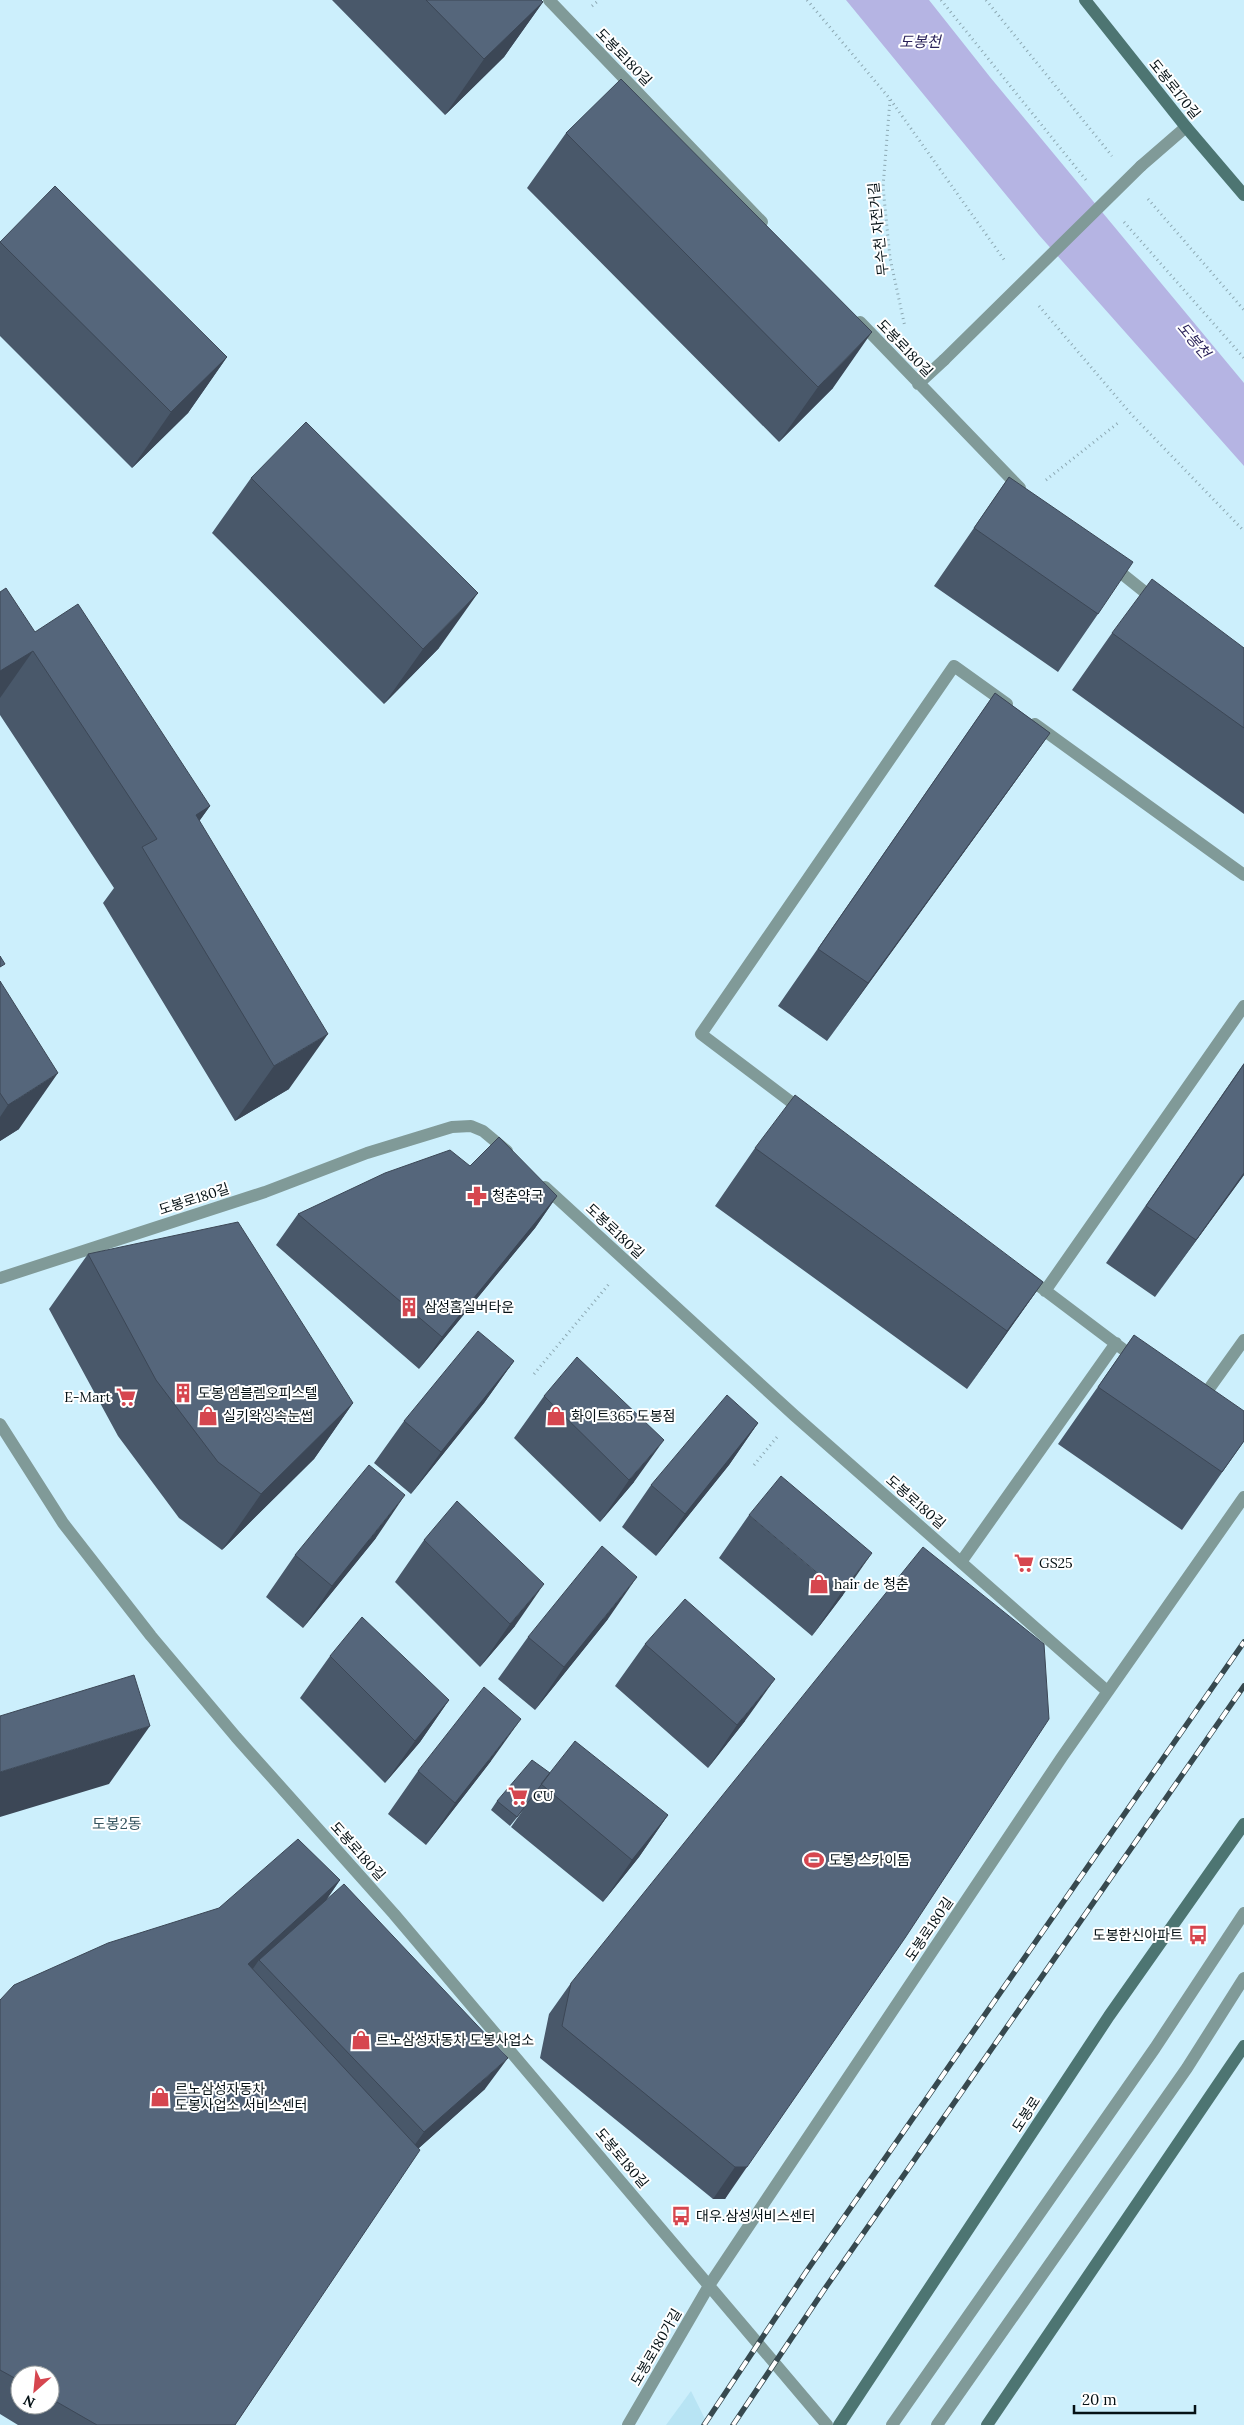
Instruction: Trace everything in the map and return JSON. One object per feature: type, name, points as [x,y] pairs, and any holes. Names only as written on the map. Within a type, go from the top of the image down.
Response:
[{"type":"main road","name":"도봉로170길","points":[[1085,0],[1244,195]]},
{"type":"main road","name":"도봉로","points":[[840,2425],[1109,2016],[1244,1824]]},
{"type":"main road","points":[[987,2425],[1244,2046]]},
{"type":"street","name":"도봉로180길","points":[[549,0],[773,233]]},
{"type":"street","points":[[918,384],[1141,166],[1186,126]]},
{"type":"street","name":"도봉로180길","points":[[849,312],[985,454],[1032,499]]},
{"type":"street","points":[[1100,556],[1165,607]]},
{"type":"street","points":[[813,1118],[701,1034],[954,666],[1244,875]]},
{"type":"street","points":[[1045,1291],[1244,1006]]},
{"type":"street","name":"도봉로180길","points":[[0,1278],[265,1192],[367,1153],[452,1127],[471,1126],[483,1131],[514,1158]]},
{"type":"street","name":"도봉로180길","points":[[535,1178],[728,1352],[795,1416],[1107,1691]]},
{"type":"street","points":[[1013,1267],[1146,1366]]},
{"type":"street","points":[[1190,1399],[1198,1404],[1244,1340]]},
{"type":"street","points":[[961,1562],[1116,1343]]},
{"type":"street","name":"도봉로180길","points":[[0,1424],[63,1522],[150,1636],[236,1737],[400,1921],[710,2284],[827,2425]]},
{"type":"street","name":"도봉로180길","points":[[710,2284],[1107,1691],[1244,1497]]},
{"type":"street","points":[[892,2425],[1155,2048],[1244,1914]]},
{"type":"street","points":[[937,2425],[1187,2068],[1244,1978]]},
{"type":"street","name":"도봉로180가길","points":[[628,2425],[710,2284]]},
{"type":"path","name":"무수천 자전거길","points":[[890,99],[883,187],[890,258],[907,335]]},
{"type":"path","points":[[1046,481],[1118,423]]},
{"type":"path","points":[[534,1374],[626,1262]]},
{"type":"path","points":[[754,1465],[795,1416]]},
{"type":"shaded area","points":[[691,2391],[708,2425],[666,2425]]},
{"type":"water","name":"도봉천","points":[[846,0],[929,0],[990,77],[1244,383],[1244,466],[1039,235]]},
{"type":"building","points":[[426,0],[541,0],[543,2],[484,59]]},
{"type":"building","points":[[621,79],[872,332],[818,387],[566,133]]},
{"type":"building","points":[[55,186],[227,357],[171,412],[0,242]]},
{"type":"building","points":[[306,422],[478,593],[423,649],[251,478]]},
{"type":"building","points":[[1009,477],[1133,562],[1098,614],[974,528]]},
{"type":"building","points":[[1152,579],[1244,648],[1244,728],[1112,633]]},
{"type":"building","points":[[6,588],[35,632],[78,604],[210,806],[196,815],[328,1034],[274,1066],[142,847],[157,839],[33,651],[0,671],[0,592]]},
{"type":"building","points":[[995,693],[1050,733],[868,983],[818,949]]},
{"type":"building","points":[[0,956],[5,964],[0,967]]},
{"type":"building","points":[[0,981],[58,1073],[8,1105],[0,1093]]},
{"type":"building","points":[[1244,1064],[1244,1173],[1196,1240],[1146,1206]]},
{"type":"building","points":[[795,1095],[1043,1282],[1007,1331],[755,1148]]},
{"type":"building","name":"삼성홈실버타운","points":[[499,1137],[557,1196],[442,1337],[298,1214],[385,1173],[450,1150],[470,1166]]},
{"type":"building","points":[[238,1222],[353,1403],[261,1494],[218,1462],[156,1380],[88,1254]]},
{"type":"building","points":[[478,1331],[514,1361],[441,1452],[404,1421]]},
{"type":"building","points":[[1134,1335],[1244,1411],[1244,1441],[1222,1472],[1098,1387]]},
{"type":"building","points":[[577,1357],[664,1440],[629,1480],[544,1396]]},
{"type":"building","points":[[727,1395],[758,1423],[685,1514],[651,1485]]},
{"type":"building","points":[[369,1465],[405,1495],[332,1586],[295,1555]]},
{"type":"building","points":[[781,1476],[872,1553],[841,1593],[749,1515]]},
{"type":"building","points":[[457,1501],[544,1584],[510,1624],[424,1540]]},
{"type":"building","points":[[602,1546],[637,1577],[564,1667],[528,1637]]},
{"type":"building","name":"도봉 스카이돔","points":[[923,1547],[1044,1644],[1049,1719],[905,1938],[747,2167],[735,2167],[562,2026],[571,1983]]},
{"type":"building","points":[[685,1599],[775,1679],[737,1725],[645,1644]]},
{"type":"building","points":[[362,1617],[449,1700],[415,1741],[330,1656]]},
{"type":"building","points":[[134,1675],[150,1726],[0,1772],[0,1716]]},
{"type":"building","points":[[484,1687],[521,1719],[455,1803],[418,1771]]},
{"type":"building","points":[[575,1741],[668,1815],[632,1860],[541,1784]]},
{"type":"building","name":"CU","points":[[532,1760],[550,1773],[517,1817],[497,1801]]},
{"type":"building","name":"르노삼성자동차 도봉사업소 서비스센터","points":[[298,1839],[340,1880],[248,1964],[420,2150],[235,2425],[97,2425],[60,2404],[60,2365],[10,2365],[10,2376],[0,2370],[0,2000],[14,1985],[108,1943],[219,1908]]},
{"type":"building","name":"르노삼성자동차 도봉사업소","points":[[344,1884],[508,2058],[424,2132],[259,1960]]},
{"type":"railway","points":[[704,2425],[806,2272],[1244,1642]]},
{"type":"railway","points":[[733,2425],[826,2287],[1244,1686]]},
{"type":"place","name":"청춘약국","points":[[477,1196]]},
{"type":"place","name":"삼성홈실버타운","points":[[409,1307]]},
{"type":"place","name":"도봉 엠블렘오피스텔","points":[[183,1393]]},
{"type":"place","name":"E-Mart","points":[[126,1397]]},
{"type":"place","name":"실키왁싱속눈썹","points":[[208,1416]]},
{"type":"place","name":"화이트365 도봉점","points":[[556,1416]]},
{"type":"place","name":"GS25","points":[[1024,1563]]},
{"type":"place","name":"hair de 청춘","points":[[819,1584]]},
{"type":"place","name":"CU","points":[[518,1796]]},
{"type":"place","name":"도봉 스카이돔","points":[[814,1860]]},
{"type":"place","name":"도봉한신아파트","points":[[1198,1935]]},
{"type":"place","name":"르노삼성자동차 도봉사업소","points":[[361,2040]]},
{"type":"place","name":"르노삼성자동차 도봉사업소 서비스센터","points":[[160,2097]]},
{"type":"place","name":"대우.삼성서비스센터","points":[[681,2216]]},
{"type":"district","name":"도봉2동","points":[[117,1823]]}]
